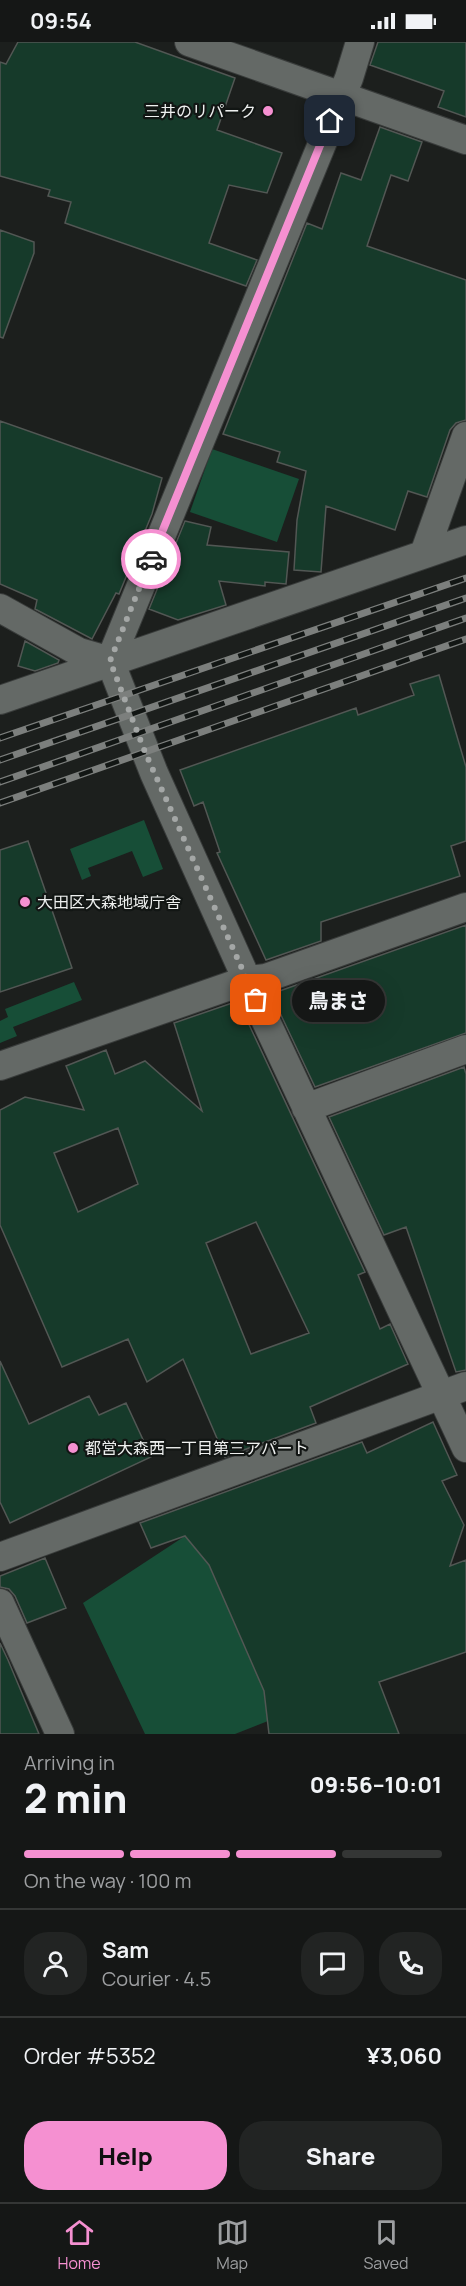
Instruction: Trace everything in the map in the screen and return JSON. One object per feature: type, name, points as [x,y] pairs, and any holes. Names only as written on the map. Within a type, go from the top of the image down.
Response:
[{"type":"street","points":[[189,42],[466,140]]},
{"type":"street","points":[[360,42],[110,661],[145,752],[306,1108],[454,1390],[466,1448]]},
{"type":"street","points":[[424,554],[466,436]]},
{"type":"street","points":[[0,700],[466,540]]},
{"type":"street","points":[[0,609],[79,652],[110,661]]},
{"type":"street","points":[[0,1066],[247,980],[266,978],[466,906]]},
{"type":"street","points":[[306,1108],[466,1049]]},
{"type":"street","points":[[0,1557],[454,1390]]},
{"type":"street","points":[[0,1603],[60,1734]]},
{"type":"green space","points":[[212,449],[299,479],[277,542],[190,512]]},
{"type":"green space","points":[[144,820],[163,869],[143,877],[132,851],[88,868],[91,876],[82,880],[70,849]]},
{"type":"green space","points":[[74,982],[82,1000],[13,1027],[17,1036],[0,1043],[0,1021],[8,1017],[5,1009]]},
{"type":"green space","points":[[185,1536],[209,1565],[264,1691],[268,1721],[235,1734],[145,1734],[83,1603]]},
{"type":"building","points":[[18,42],[135,42],[235,78],[217,130],[282,153],[267,193],[229,185],[209,243],[257,260],[246,286],[65,223],[71,202],[48,196],[50,190],[0,176],[0,62],[6,64]]},
{"type":"building","points":[[378,42],[466,42],[466,117],[438,107],[444,91],[370,65]]},
{"type":"building","points":[[380,127],[422,142],[408,181],[391,175],[367,246],[466,280],[466,420],[456,423],[450,430],[427,497],[408,491],[395,530],[326,506],[321,572],[294,570],[297,520],[306,471],[277,462],[280,452],[223,434],[307,223],[322,229],[341,173],[361,180]]},
{"type":"building","points":[[0,230],[34,242],[34,253],[3,338],[0,337]]},
{"type":"building","points":[[0,421],[162,478],[152,514],[119,594],[116,593],[92,639],[35,609],[37,600],[0,584]]},
{"type":"building","points":[[185,521],[211,527],[207,545],[289,552],[286,584],[265,582],[265,586],[219,581],[226,605],[178,620],[149,609]]},
{"type":"building","points":[[25,641],[59,660],[58,663],[35,671],[18,666]]},
{"type":"building","points":[[439,675],[466,767],[466,841],[451,846],[460,876],[321,922],[321,941],[266,960],[217,853],[220,852],[203,802],[194,806],[180,770],[356,708],[358,715],[414,695],[410,684]]},
{"type":"building","name":"大田区大森地域庁舎","points":[[28,841],[72,968],[0,992],[0,850]]},
{"type":"building","points":[[466,925],[466,1033],[315,1087],[271,994]]},
{"type":"building","points":[[238,1001],[365,1272],[358,1275],[380,1329],[390,1324],[408,1364],[310,1407],[316,1423],[225,1457],[183,1359],[147,1382],[128,1339],[62,1367],[0,1225],[0,1110],[25,1097],[84,1110],[66,1066],[106,1050],[115,1074],[145,1061],[202,1111],[174,1023]],"holes":[[[118,1128],[138,1184],[78,1212],[54,1153]],[[256,1222],[309,1333],[251,1354],[206,1243]]]},
{"type":"building","points":[[464,1067],[466,1074],[466,1370],[456,1372],[406,1227],[384,1235],[329,1117]]},
{"type":"building","name":"都営大森西一丁目第三アパート","points":[[0,1361],[29,1424],[89,1396],[99,1415],[126,1403],[151,1457],[10,1523],[0,1502]]},
{"type":"building","points":[[433,1422],[457,1475],[442,1481],[464,1525],[450,1566],[466,1560],[466,1652],[379,1682],[399,1734],[269,1734],[264,1691],[209,1565],[185,1536],[151,1548],[140,1523],[362,1442],[367,1453]]},
{"type":"building","points":[[45,1558],[66,1608],[27,1623],[15,1596],[9,1589],[0,1587],[0,1576]]},
{"type":"building","points":[[0,1643],[8,1660],[39,1734],[0,1734]]},
{"type":"railway","points":[[0,738],[466,578]]},
{"type":"railway","points":[[0,760],[466,598]]},
{"type":"railway","points":[[0,782],[466,618]]},
{"type":"railway","points":[[0,803],[466,639]]},
{"type":"way so far","points":[[151,559],[110,661],[145,752],[256,1000]]},
{"type":"place","name":"三井のリパーク","points":[[268,111]]},
{"type":"place","name":"大田区大森地域庁舎","points":[[25,902]]},
{"type":"place","name":"鳥まさ","points":[[256,1000]]},
{"type":"place","name":"都営大森西一丁目第三アパート","points":[[73,1448]]},
{"type":"route","points":[[151,559],[330,121]]}]
